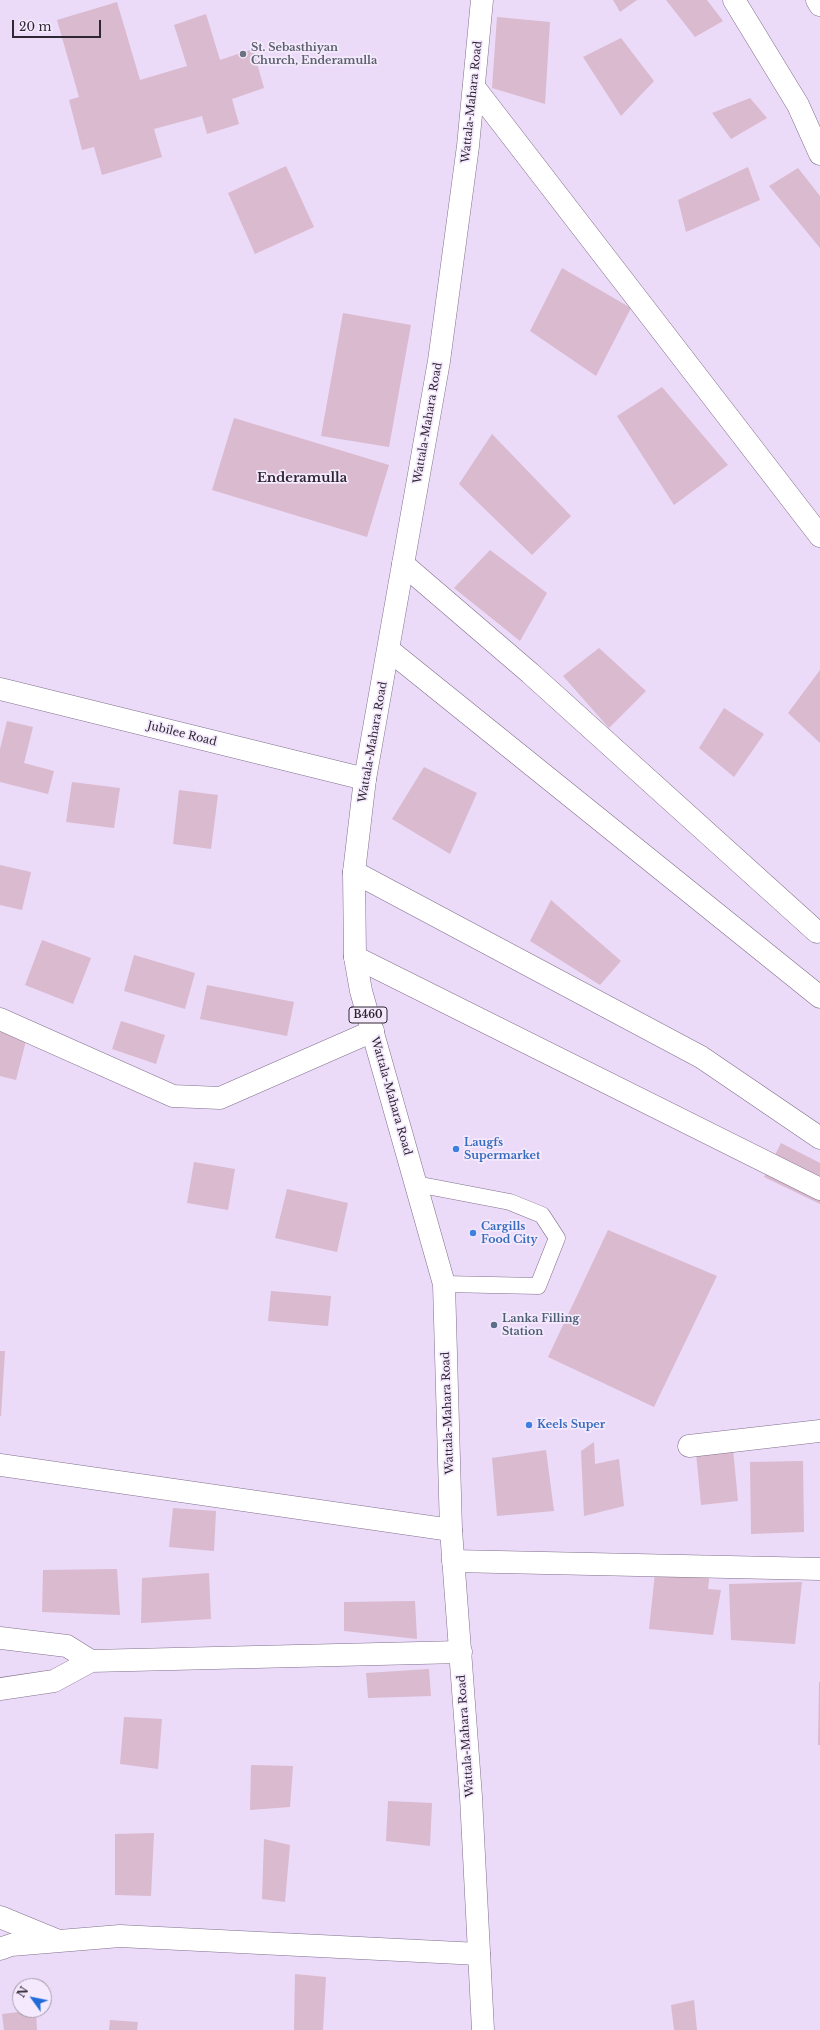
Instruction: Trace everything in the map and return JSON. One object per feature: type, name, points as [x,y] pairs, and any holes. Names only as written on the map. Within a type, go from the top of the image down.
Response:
[{"type":"street","name":"Wattala-Mahara Road","points":[[482,0],[474,87],[439,361],[365,779],[354,872],[355,957],[361,991],[444,1284],[451,1530],[461,1652],[483,2030]]},
{"type":"street","points":[[734,0],[798,106],[820,154]]},
{"type":"street","points":[[817,0],[820,5]]},
{"type":"street","points":[[474,87],[820,536]]},
{"type":"street","points":[[403,564],[530,673],[817,932]]},
{"type":"street","points":[[389,650],[820,997]]},
{"type":"street","name":"Jubilee Road","points":[[0,689],[365,779]]},
{"type":"street","points":[[354,872],[701,1057],[820,1138]]},
{"type":"street","points":[[355,957],[820,1189]]},
{"type":"street","points":[[0,1019],[173,1096],[220,1098],[373,1031]]},
{"type":"street","points":[[689,1446],[820,1431]]},
{"type":"street","points":[[0,1466],[451,1530]]},
{"type":"street","points":[[453,1561],[820,1569]]},
{"type":"street","points":[[0,1638],[67,1646],[91,1661]]},
{"type":"street","points":[[0,1688],[54,1681],[91,1661],[461,1652]]},
{"type":"street","points":[[0,1917],[58,1941]]},
{"type":"street","points":[[0,1949],[10,1945],[120,1936],[479,1954]]},
{"type":"lane","points":[[416,1184],[510,1202],[542,1214],[557,1238],[538,1286],[444,1284]]},
{"type":"building","points":[[613,0],[637,0],[620,12]]},
{"type":"building","points":[[666,0],[707,0],[723,21],[695,37]]},
{"type":"building","points":[[117,2],[140,80],[187,66],[174,25],[206,14],[220,60],[253,49],[264,88],[232,99],[239,124],[207,134],[202,116],[154,129],[162,157],[102,175],[94,147],[82,150],[69,100],[79,97],[57,20]]},
{"type":"building","points":[[497,17],[550,22],[545,104],[492,88]]},
{"type":"building","points":[[621,38],[654,81],[621,116],[583,57]]},
{"type":"building","points":[[750,98],[767,118],[731,139],[712,113]]},
{"type":"building","points":[[286,166],[314,227],[255,254],[228,193]]},
{"type":"building","points":[[748,167],[760,200],[686,232],[678,200]]},
{"type":"building","points":[[798,168],[820,196],[820,248],[769,186]]},
{"type":"building","points":[[562,268],[631,308],[596,376],[530,331]]},
{"type":"building","points":[[343,313],[411,325],[389,447],[321,436]]},
{"type":"building","points":[[662,387],[728,465],[674,505],[617,416]]},
{"type":"building","points":[[234,418],[389,465],[367,537],[212,490]]},
{"type":"building","points":[[492,434],[571,516],[532,555],[459,484]]},
{"type":"building","points":[[490,550],[547,593],[520,641],[454,588]]},
{"type":"building","points":[[599,648],[646,691],[609,728],[563,676]]},
{"type":"building","points":[[820,670],[820,743],[788,713]]},
{"type":"building","points":[[724,708],[764,734],[734,777],[699,748]]},
{"type":"building","points":[[7,721],[33,727],[24,763],[54,771],[48,794],[0,782],[0,749]]},
{"type":"building","points":[[424,767],[477,793],[450,854],[392,819]]},
{"type":"building","points":[[72,782],[120,788],[114,828],[66,822]]},
{"type":"building","points":[[179,790],[218,795],[211,849],[173,844]]},
{"type":"building","points":[[0,865],[31,872],[22,910],[0,905]]},
{"type":"building","points":[[551,900],[621,961],[600,985],[530,941]]},
{"type":"building","points":[[42,940],[91,958],[73,1004],[25,985]]},
{"type":"building","points":[[134,955],[195,973],[185,1009],[124,991]]},
{"type":"building","points":[[207,985],[294,1002],[287,1036],[200,1019]]},
{"type":"building","points":[[0,1018],[30,1025],[16,1080],[0,1076]]},
{"type":"building","points":[[121,1021],[165,1035],[156,1064],[112,1049]]},
{"type":"building","points":[[781,1143],[820,1163],[820,1204],[764,1177]]},
{"type":"building","points":[[194,1162],[235,1169],[228,1210],[187,1203]]},
{"type":"building","points":[[287,1189],[348,1203],[337,1252],[275,1238]]},
{"type":"building","points":[[608,1230],[717,1276],[654,1407],[548,1357]]},
{"type":"building","points":[[271,1291],[331,1296],[328,1326],[268,1321]]},
{"type":"building","points":[[0,1351],[5,1351],[1,1416],[0,1416]]},
{"type":"building","points":[[594,1442],[595,1464],[619,1459],[624,1506],[584,1516],[581,1451]]},
{"type":"building","points":[[733,1449],[738,1501],[701,1505],[696,1453]]},
{"type":"building","points":[[546,1450],[554,1511],[497,1516],[492,1458]]},
{"type":"building","points":[[803,1461],[804,1532],[751,1534],[750,1462]]},
{"type":"building","points":[[173,1508],[216,1511],[214,1551],[169,1547]]},
{"type":"building","points":[[656,1564],[710,1570],[708,1589],[721,1590],[713,1635],[649,1629]]},
{"type":"building","points":[[117,1569],[120,1615],[42,1612],[43,1570]]},
{"type":"building","points":[[209,1573],[211,1619],[141,1623],[142,1578]]},
{"type":"building","points":[[802,1582],[795,1644],[731,1640],[729,1584]]},
{"type":"building","points":[[415,1601],[417,1639],[344,1631],[344,1602]]},
{"type":"building","points":[[429,1669],[431,1696],[368,1698],[366,1673]]},
{"type":"building","points":[[819,1682],[820,1745],[818,1745]]},
{"type":"building","points":[[124,1717],[162,1719],[158,1769],[120,1764]]},
{"type":"building","points":[[251,1765],[293,1766],[290,1807],[250,1810]]},
{"type":"building","points":[[388,1801],[432,1803],[430,1846],[386,1841]]},
{"type":"building","points":[[154,1833],[151,1896],[115,1895],[115,1834]]},
{"type":"building","points":[[264,1839],[290,1845],[285,1902],[262,1899]]},
{"type":"building","points":[[295,1974],[326,1977],[323,2030],[294,2030]]},
{"type":"building","points":[[694,2000],[697,2030],[674,2030],[671,2005]]},
{"type":"building","points":[[12,2013],[12,2018],[36,2018],[37,2030],[4,2030],[2,2014]]},
{"type":"building","points":[[110,2020],[138,2022],[137,2030],[109,2030]]},
{"type":"place","name":"St. Sebasthiyan Church, Enderamulla","points":[[243,54]]},
{"type":"place","name":"Laugfs Supermarket","points":[[456,1149]]},
{"type":"place","name":"Cargills Food City","points":[[473,1233]]},
{"type":"place","name":"Lanka Filling Station","points":[[494,1325]]},
{"type":"place","name":"Keels Super","points":[[529,1425]]},
{"type":"district","name":"Enderamulla","points":[[302,478]]}]
